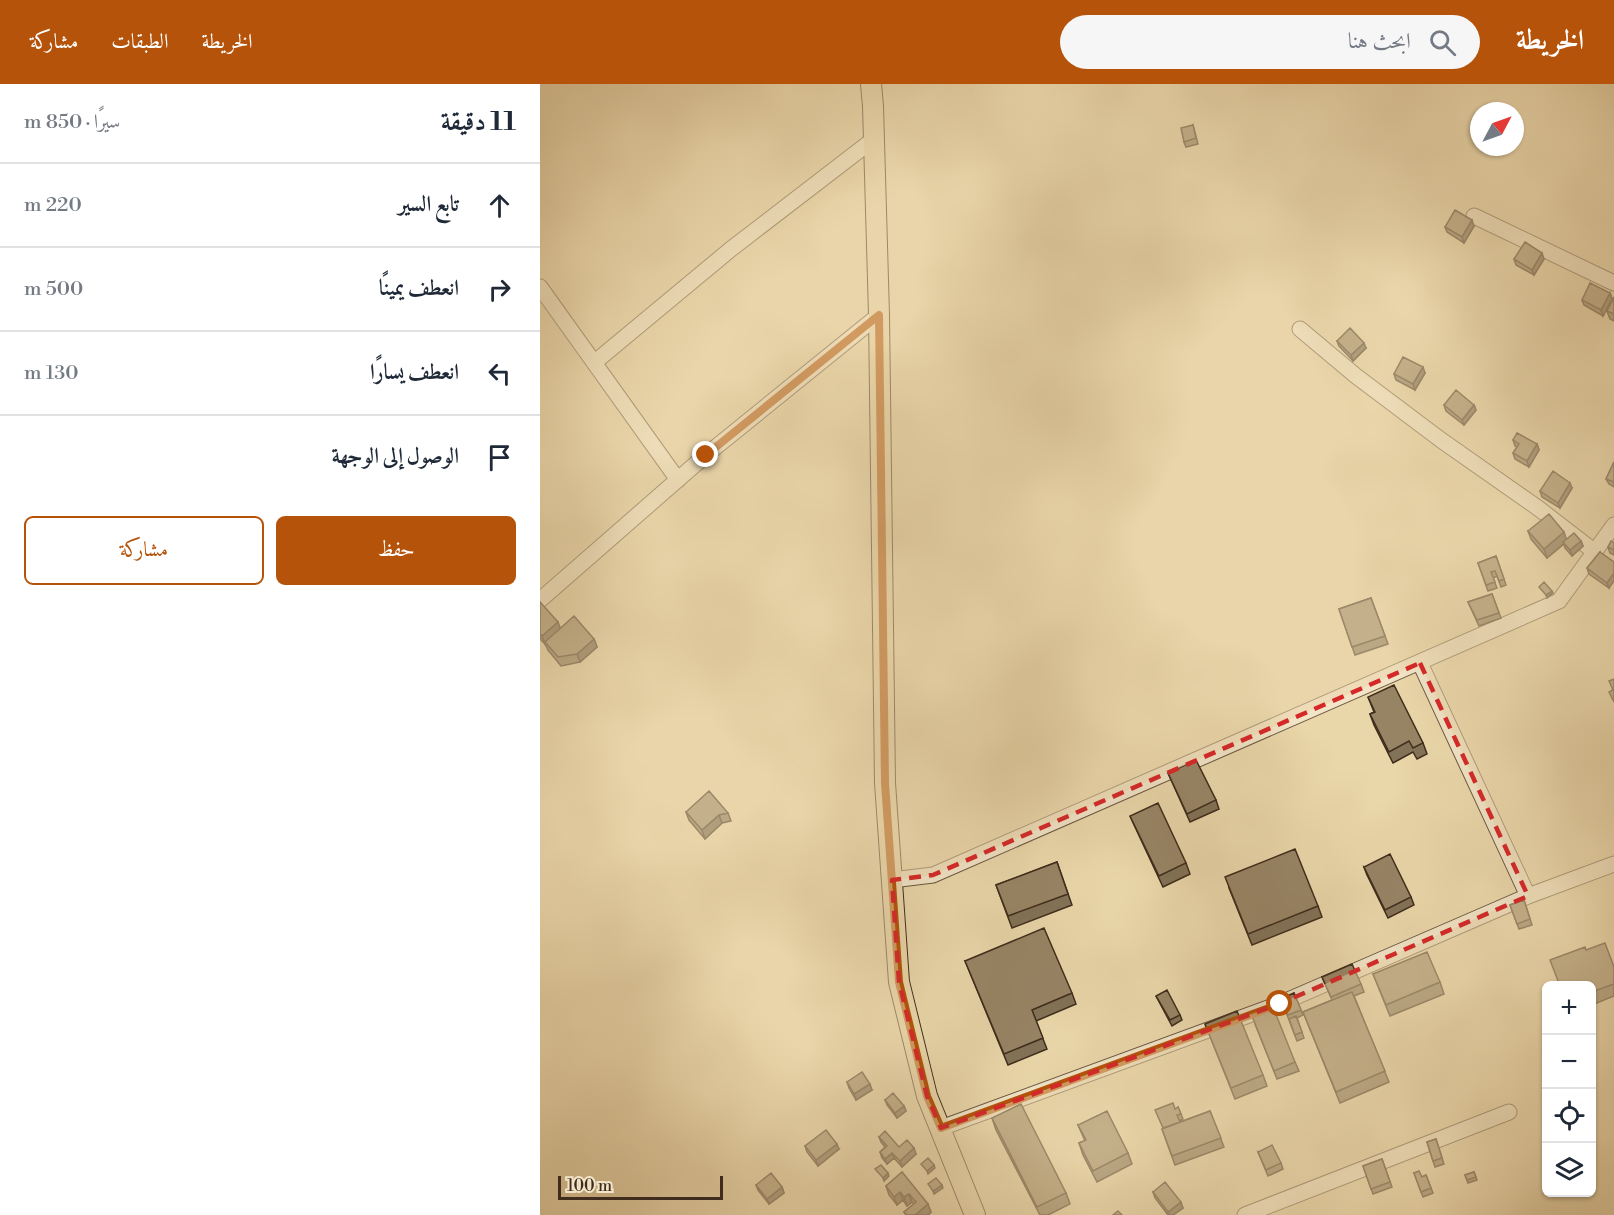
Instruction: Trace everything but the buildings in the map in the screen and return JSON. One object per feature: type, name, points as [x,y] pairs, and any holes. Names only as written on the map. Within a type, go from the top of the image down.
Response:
[{"type":"main road","points":[[871,84],[879,315],[885,783],[899,982],[927,1096],[975,1215]]},
{"type":"street","points":[[595,362],[731,249],[874,139]]},
{"type":"street","points":[[1474,216],[1614,283]]},
{"type":"street","points":[[540,287],[678,480]]},
{"type":"street","points":[[540,600],[678,480],[879,315]]},
{"type":"street","points":[[1300,329],[1356,376],[1595,552]]},
{"type":"street","points":[[892,880],[933,875],[1559,601],[1614,525]]},
{"type":"street","points":[[1420,663],[1528,896]]},
{"type":"street","points":[[941,1128],[1280,1004],[1528,896],[1614,864]]},
{"type":"street","points":[[1245,1215],[1509,1112]]},
{"type":"highlighted area","points":[[1420,663],[1528,896],[1279,1004],[941,1128],[927,1096],[899,982],[892,880],[933,875]]},
{"type":"route","points":[[706,455],[879,315],[885,783],[899,982],[927,1096],[941,1128],[1280,1004]]}]
